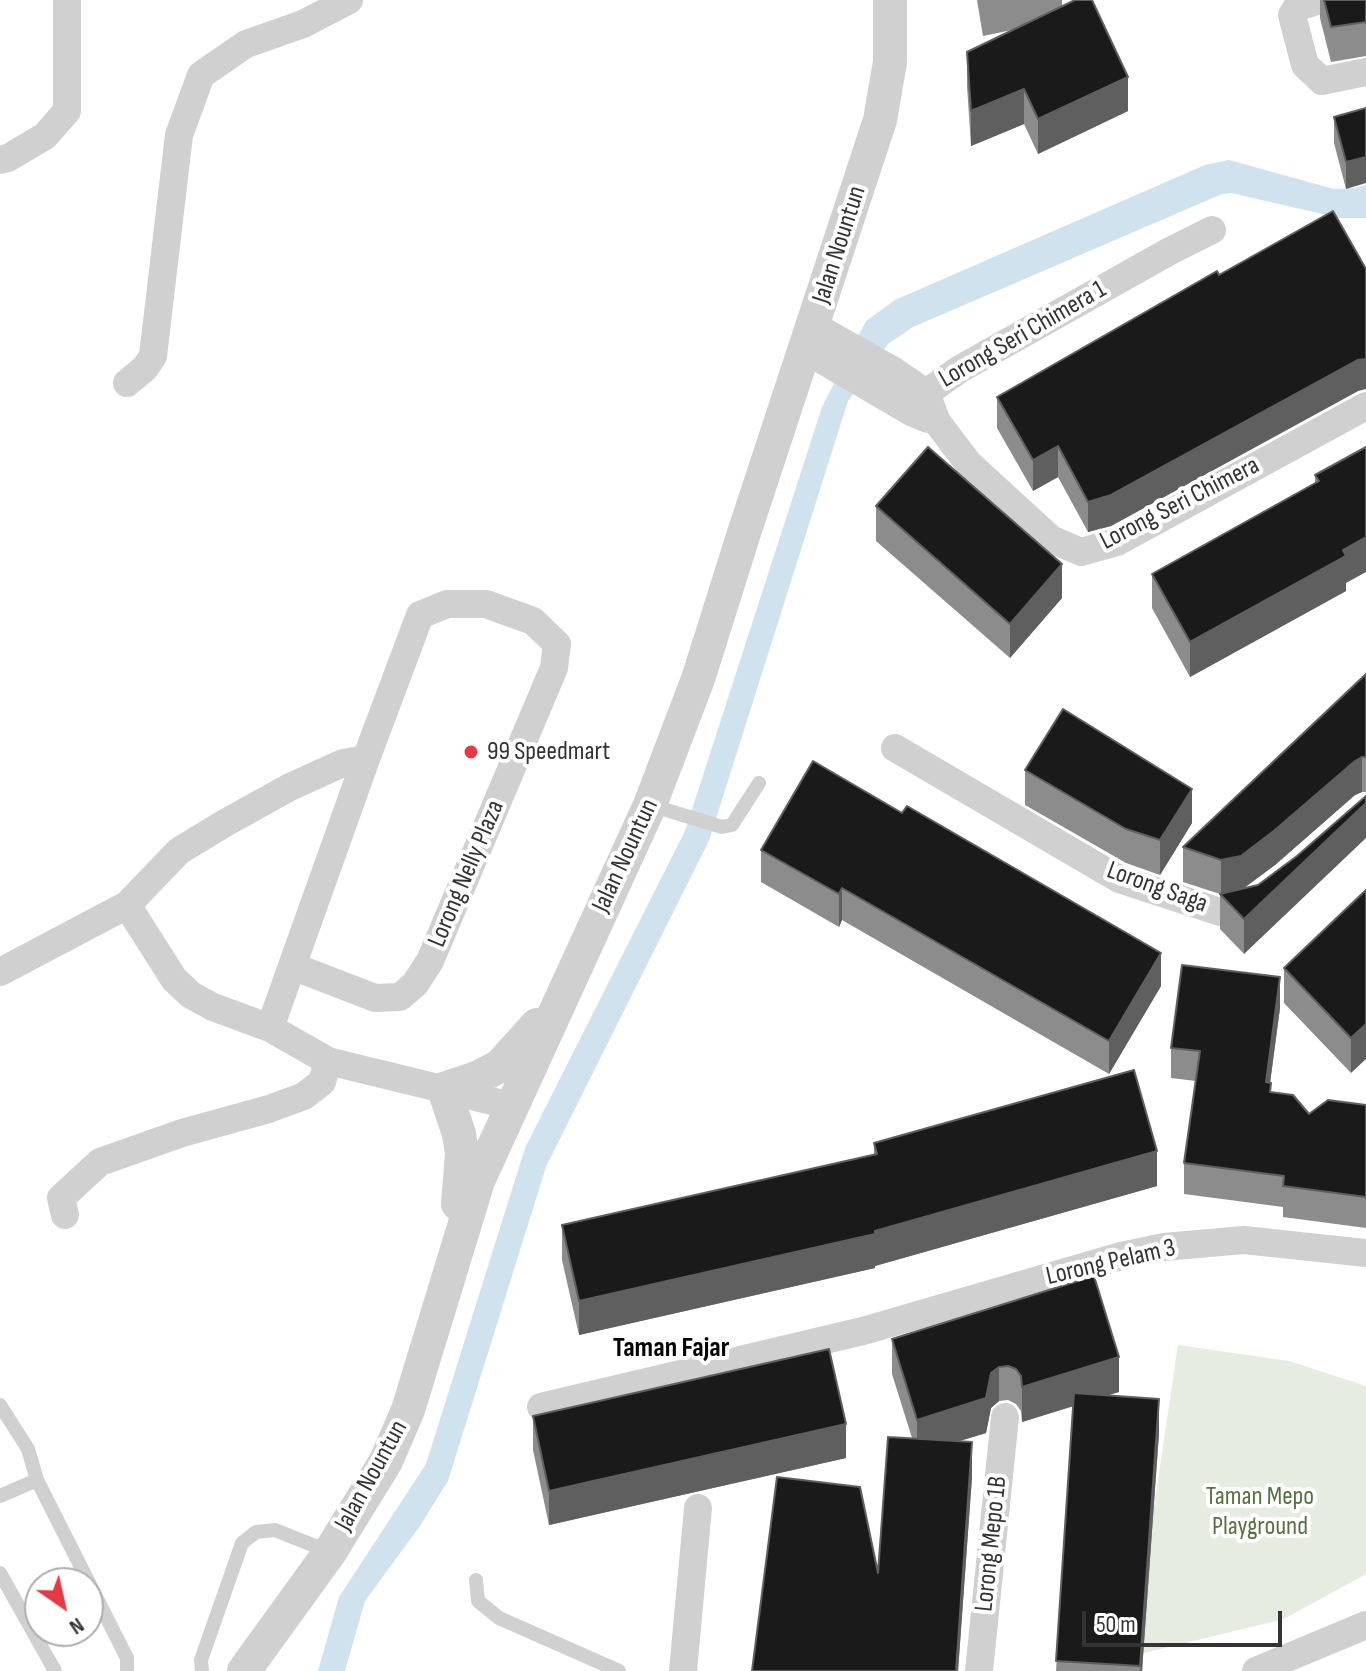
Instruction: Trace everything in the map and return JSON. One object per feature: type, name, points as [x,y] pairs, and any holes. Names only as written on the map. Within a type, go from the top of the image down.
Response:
[{"type":"street","points":[[0,160],[45,136],[67,111],[67,0]]},
{"type":"street","points":[[127,383],[145,368],[153,356],[179,135],[201,75],[246,44],[303,24],[349,0]]},
{"type":"street","name":"Jalan Nountun","points":[[247,1670],[330,1552],[386,1461],[408,1410],[478,1181],[650,805],[698,679],[880,120],[890,62],[890,0]]},
{"type":"street","points":[[1312,2],[1297,7],[1292,15],[1305,65],[1322,81],[1366,72]]},
{"type":"street","name":"Lorong Seri Chimera 1","points":[[924,409],[960,369],[1212,230]]},
{"type":"street","name":"Lorong Seri Chimera","points":[[809,338],[888,382],[924,409],[968,463],[1051,539],[1081,552],[1117,542],[1366,406]]},
{"type":"street","name":"Lorong Nelly Plaza","points":[[292,966],[375,998],[400,997],[415,984],[430,961],[554,668],[557,644],[533,621],[486,604],[447,604],[420,615],[366,759]]},
{"type":"street","name":"Lorong Saga","points":[[895,748],[1119,879],[1220,912],[1248,906],[1273,887]]},
{"type":"street","points":[[0,972],[127,905],[179,851],[214,830],[290,787],[343,763],[366,759],[270,1028]]},
{"type":"street","points":[[127,905],[174,979],[191,995],[213,1007],[270,1028],[328,1061],[512,1106]]},
{"type":"street","points":[[444,1089],[500,1066],[561,997]]},
{"type":"street","points":[[65,1215],[61,1198],[100,1162],[304,1096],[322,1082],[328,1061]]},
{"type":"street","points":[[444,1089],[462,1153],[455,1249]]},
{"type":"street","name":"Lorong Pelam 3","points":[[541,1407],[863,1331],[1121,1256],[1164,1247],[1244,1240],[1366,1253]]},
{"type":"street","name":"Lorong Mepo 1B","points":[[979,1671],[1005,1417]]},
{"type":"street","points":[[683,1671],[698,1508]]},
{"type":"street","points":[[1256,1671],[1366,1625]]},
{"type":"lane","points":[[650,805],[722,827],[732,825],[759,783]]},
{"type":"lane","points":[[0,1405],[28,1449],[37,1480],[127,1658],[127,1671]]},
{"type":"lane","points":[[0,1496],[37,1480]]},
{"type":"lane","points":[[202,1671],[201,1660],[242,1543],[256,1532],[275,1530],[330,1552]]},
{"type":"lane","points":[[0,1573],[55,1671]]},
{"type":"lane","points":[[476,1580],[478,1601],[499,1618],[619,1671]]},
{"type":"green space","name":"Taman Mepo Playground","points":[[1178,1345],[1289,1361],[1366,1386],[1366,1574],[1284,1619],[1132,1656]]},
{"type":"water","points":[[1229,160],[1334,189],[1366,185],[1366,218],[1340,218],[1231,193],[1222,194],[913,327],[888,344],[848,401],[709,841],[546,1167],[448,1481],[420,1526],[365,1601],[345,1671],[318,1671],[339,1597],[426,1464],[525,1148],[685,831],[822,407],[866,321],[895,300],[1205,165]]},
{"type":"building","points":[[1075,0],[1092,0],[1128,77],[1038,119],[1024,89],[971,111],[967,52]]},
{"type":"building","points":[[1324,0],[1366,0],[1366,22],[1331,27]]},
{"type":"building","points":[[1366,108],[1366,157],[1346,162],[1334,117]]},
{"type":"building","points":[[1333,211],[1366,269],[1366,359],[1358,360],[1111,495],[1088,502],[1058,446],[1033,460],[997,397],[1217,271],[1219,275]]},
{"type":"building","points":[[928,447],[1062,564],[1010,624],[876,506]]},
{"type":"building","points":[[1366,447],[1366,537],[1343,550],[1346,556],[1190,642],[1152,574],[1319,481],[1315,475]]},
{"type":"building","points":[[1366,674],[1366,757],[1355,761],[1241,856],[1221,860],[1183,847]]},
{"type":"building","points":[[1063,709],[1192,789],[1160,840],[1126,829],[1025,770]]},
{"type":"building","points":[[813,761],[902,813],[907,806],[1161,953],[1109,1041],[842,888],[839,894],[761,850]]},
{"type":"building","points":[[1366,796],[1366,803],[1244,919],[1220,894],[1258,885],[1297,856]]},
{"type":"building","points":[[1366,890],[1366,1024],[1351,1038],[1284,968]]},
{"type":"building","points":[[1182,965],[1280,977],[1266,1082],[1271,1083],[1270,1092],[1293,1095],[1309,1114],[1328,1100],[1366,1105],[1366,1197],[1283,1186],[1284,1176],[1184,1163],[1200,1051],[1171,1048]]},
{"type":"building","points":[[1134,1070],[1157,1151],[875,1231],[875,1234],[579,1301],[562,1225],[877,1154],[874,1143]]},
{"type":"building","points":[[1094,1276],[1119,1357],[1022,1387],[1021,1376],[1016,1369],[999,1367],[991,1373],[986,1398],[917,1420],[892,1339]]},
{"type":"building","points":[[829,1349],[846,1424],[549,1491],[533,1416]]},
{"type":"building","points":[[1074,1393],[1159,1399],[1140,1666],[1056,1661]]},
{"type":"building","points":[[888,1437],[972,1442],[956,1671],[752,1671],[777,1477],[860,1487],[878,1573]]},
{"type":"place","name":"99 Speedmart","points":[[471,752]]},
{"type":"district","name":"Taman Fajar","points":[[671,1349]]}]
